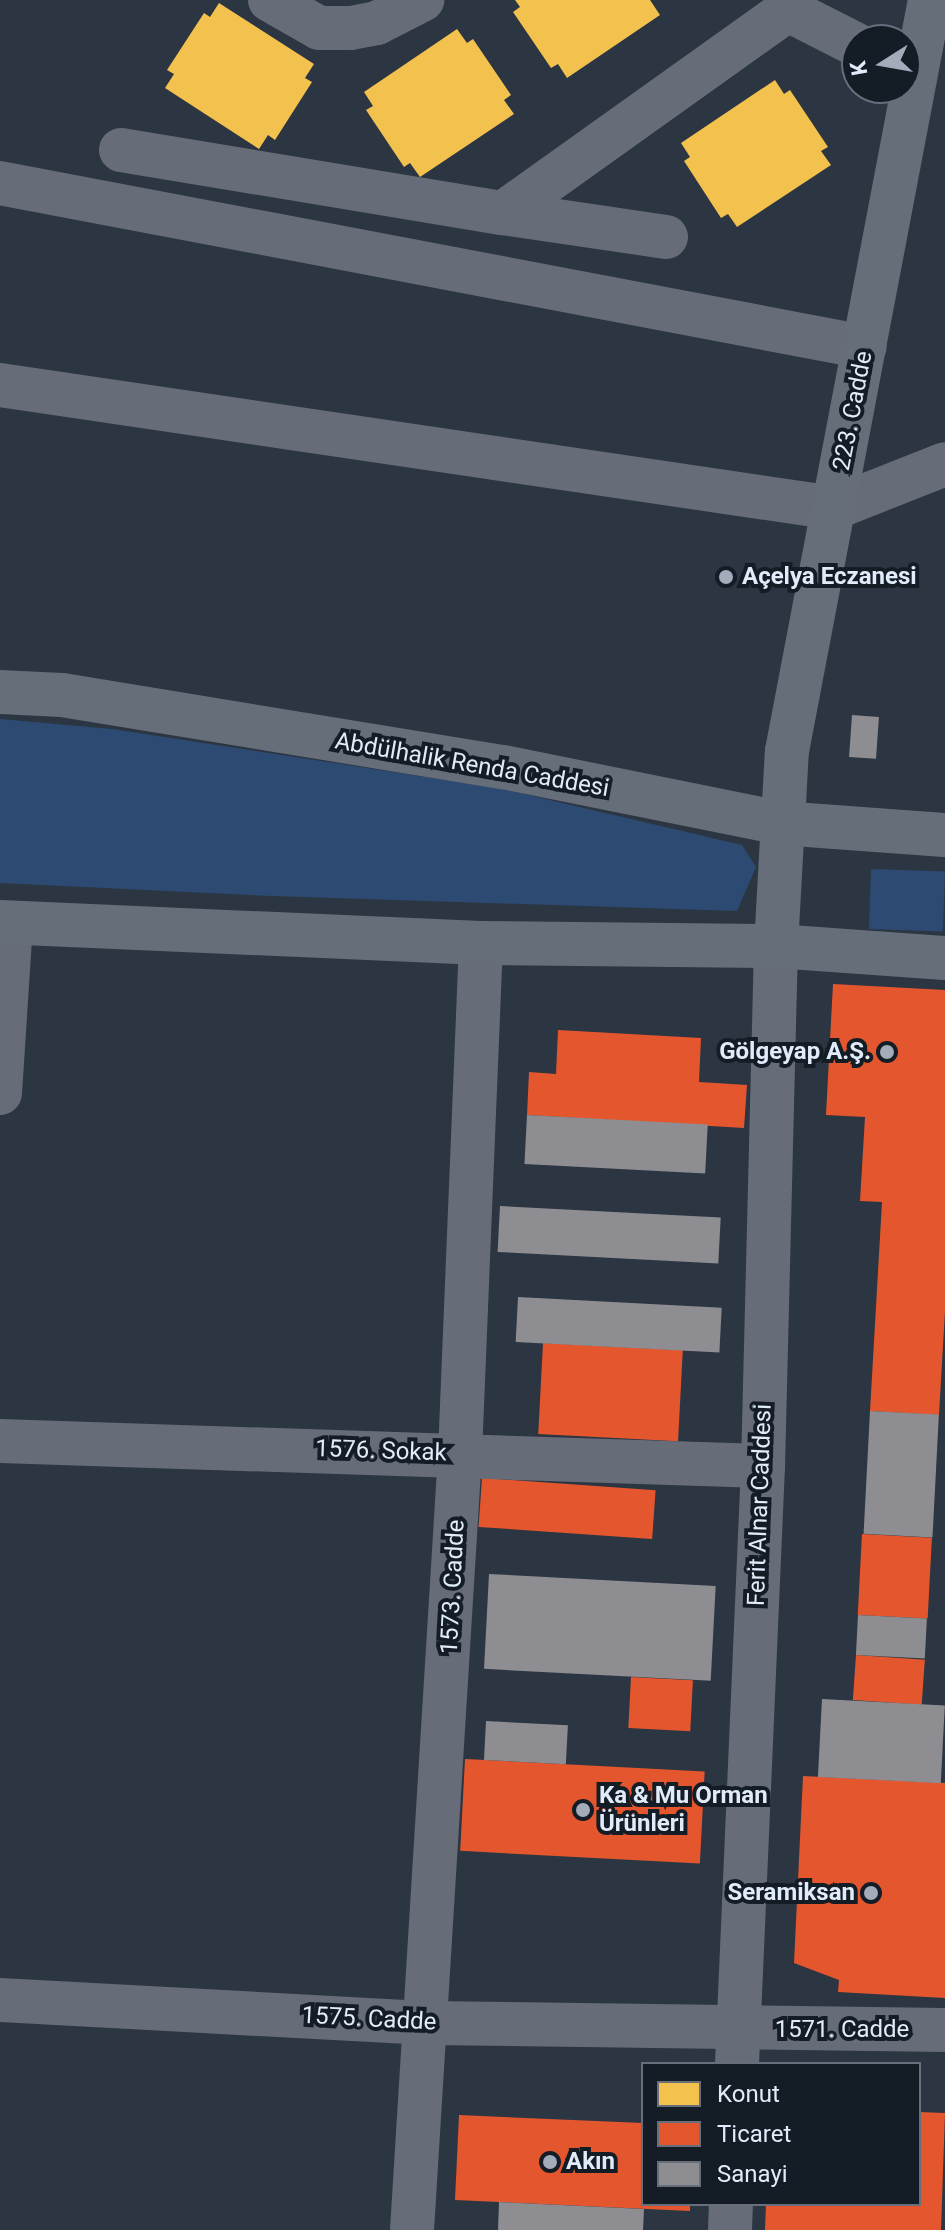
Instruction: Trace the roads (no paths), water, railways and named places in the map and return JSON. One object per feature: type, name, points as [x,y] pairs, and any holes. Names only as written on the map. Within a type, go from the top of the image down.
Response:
[{"type":"main road","name":"223. Cadde","points":[[776,946],[780,823],[787,751],[924,45]]},
{"type":"main road","name":"Abdülhalik Renda Caddesi","points":[[0,692],[62,695],[503,767],[780,823],[945,835]]},
{"type":"main road","points":[[5,922],[481,943],[776,946],[945,958]]},
{"type":"street","points":[[270,0],[319,28],[351,28],[377,23],[422,0]]},
{"type":"street","points":[[503,213],[789,5],[841,36]]},
{"type":"street","points":[[121,150],[666,237]]},
{"type":"street","points":[[0,183],[865,347]]},
{"type":"street","points":[[0,385],[834,508],[945,464]]},
{"type":"street","points":[[0,1093],[5,922]]},
{"type":"street","name":"1573. Cadde","points":[[412,2230],[460,1454],[481,943]]},
{"type":"street","name":"Ferit Alnar Caddesi","points":[[738,2047],[763,1466],[776,946]]},
{"type":"street","name":"1576. Sokak","points":[[0,1441],[763,1466]]},
{"type":"street","name":"1575. Cadde","points":[[0,2000],[427,2023],[738,2047]]},
{"type":"street","name":"1571. Cadde","points":[[738,2047],[945,2030]]},
{"type":"street","points":[[730,2230],[731,2206]]},
{"type":"place","name":"Açelya Eczanesi","points":[[726,577]]},
{"type":"place","name":"Gölgeyap A.Ş.","points":[[887,1052]]},
{"type":"place","name":"Ka & Mu Orman Ürünleri","points":[[583,1810]]},
{"type":"place","name":"Seramiksan","points":[[871,1893]]},
{"type":"place","name":"Akın","points":[[550,2162]]}]
